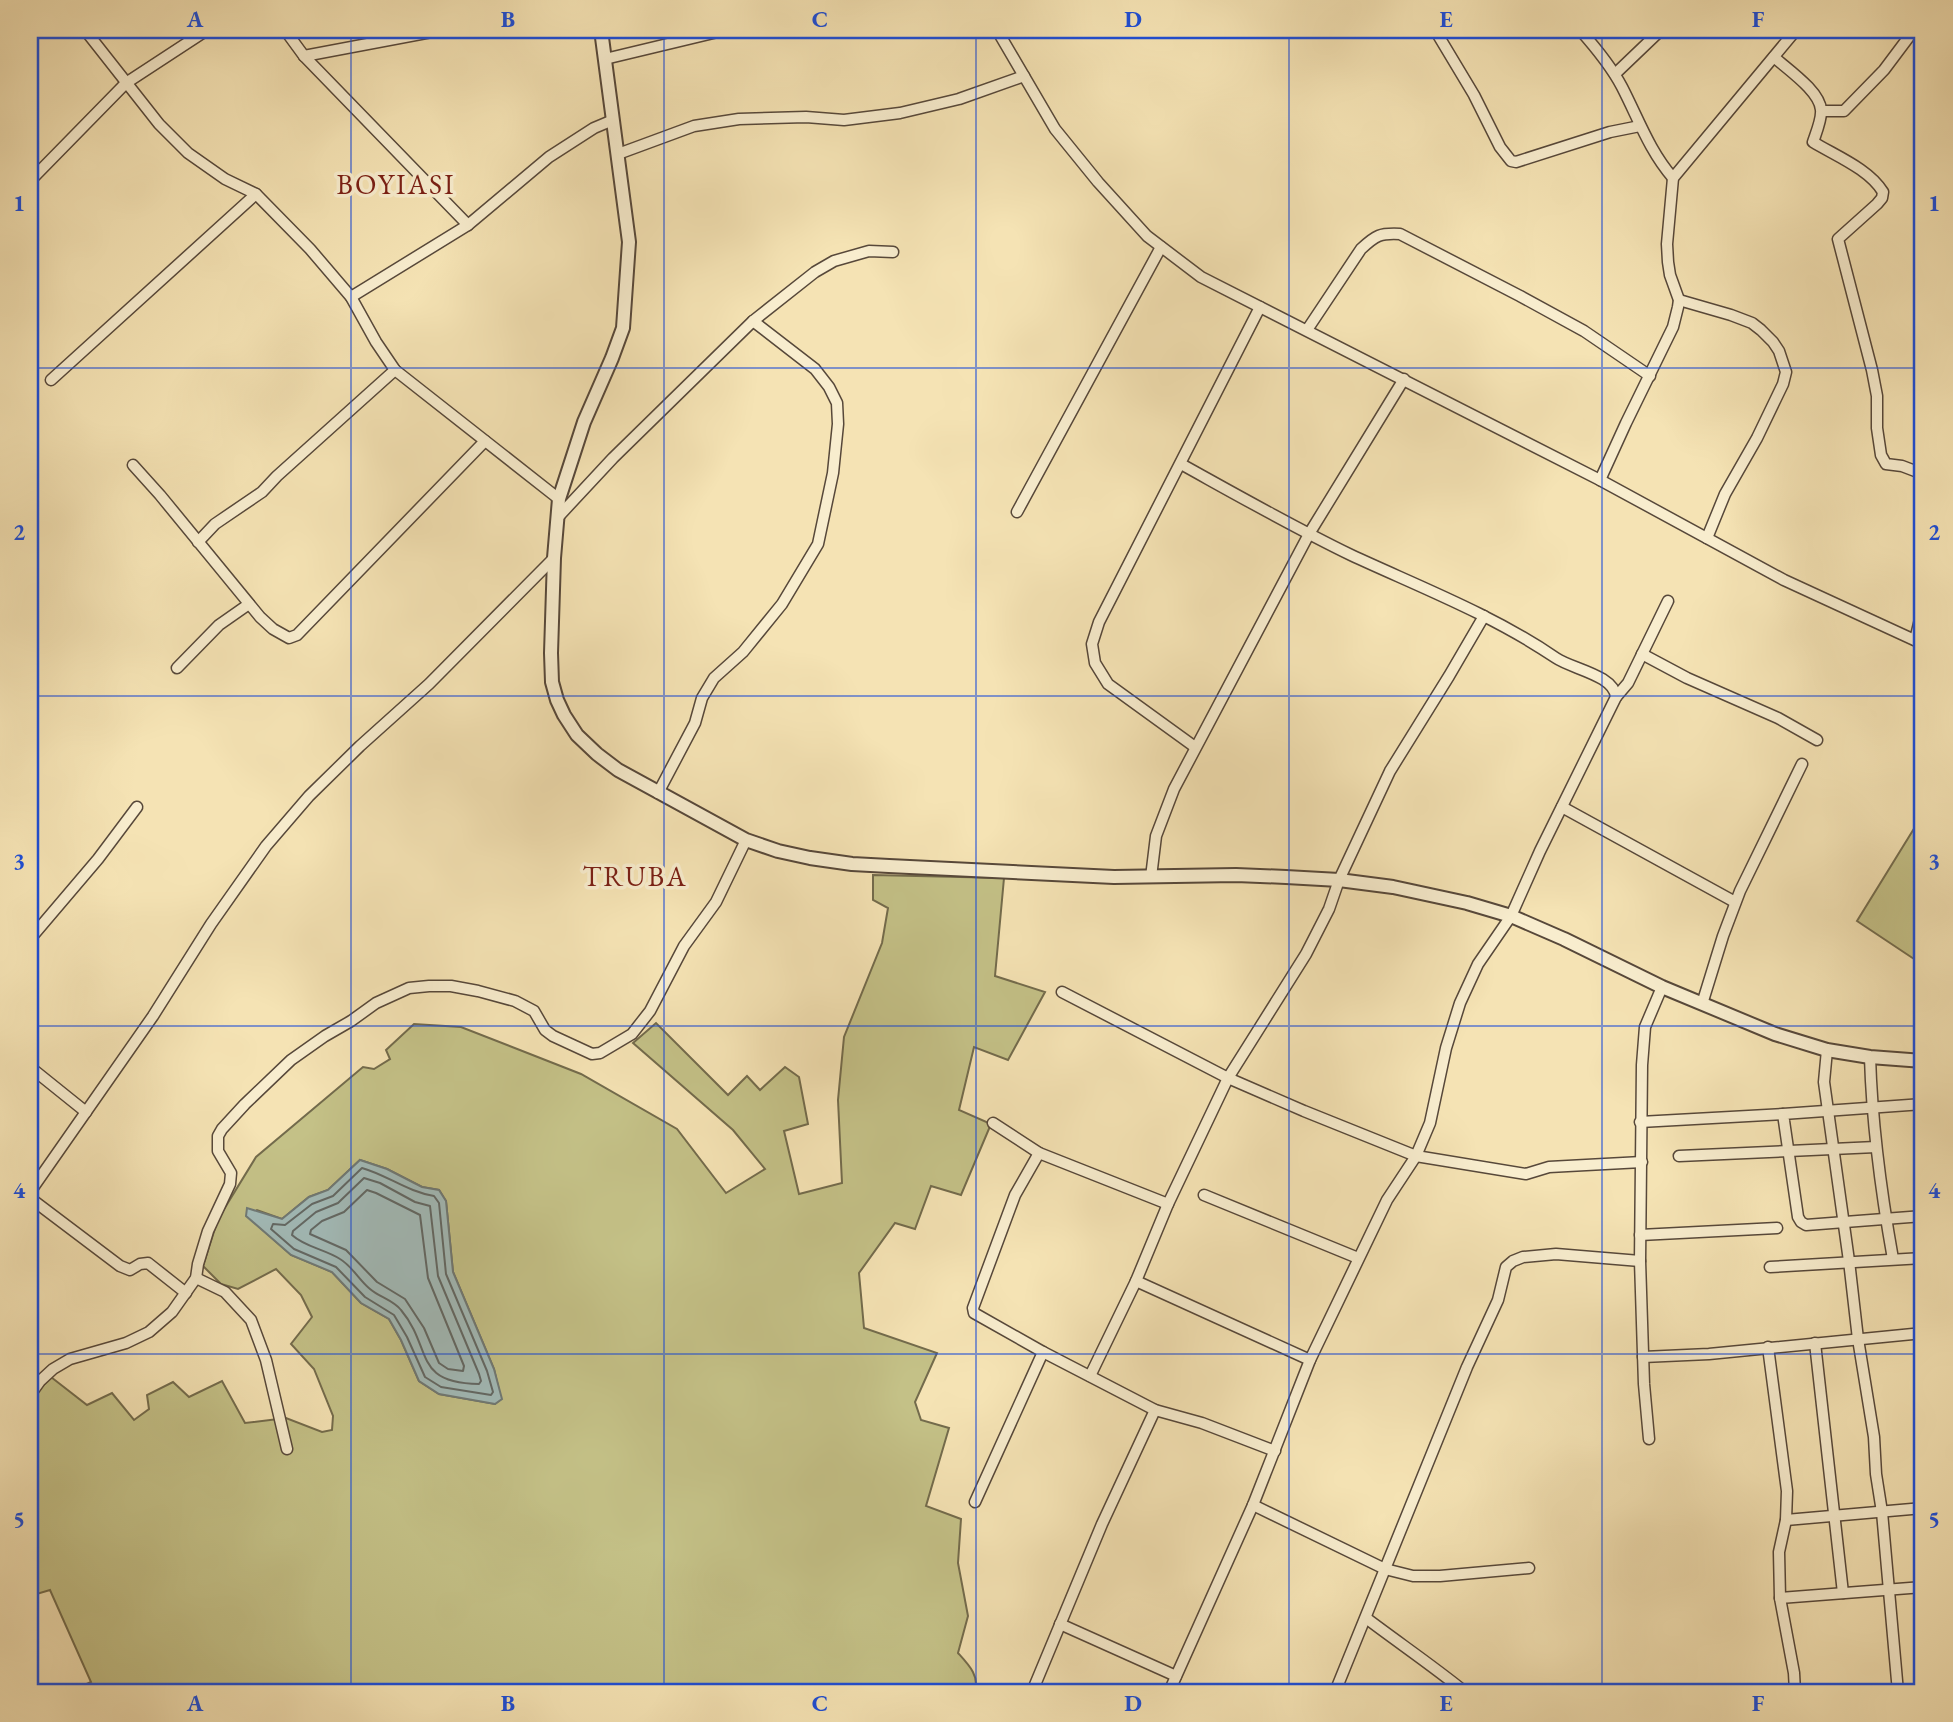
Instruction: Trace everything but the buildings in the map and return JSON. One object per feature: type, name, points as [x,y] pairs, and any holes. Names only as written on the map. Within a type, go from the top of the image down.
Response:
[{"type":"street","points":[[85,30],[159,124],[188,153],[225,179],[256,194],[310,249],[351,297],[395,370],[559,499]]},
{"type":"street","points":[[30,181],[126,83],[207,30]]},
{"type":"street","points":[[285,30],[304,56],[468,225]]},
{"type":"street","points":[[304,56],[442,30]]},
{"type":"street","points":[[601,30],[629,242],[623,328],[577,443],[559,499],[554,558],[552,682],[564,715],[577,735],[597,754],[618,770],[746,841],[778,851],[852,864],[1114,877],[1236,875],[1339,880],[1393,887],[1467,903],[1511,916],[1662,987],[1775,1034],[1827,1050],[1923,1061]]},
{"type":"street","points":[[605,59],[726,30]]},
{"type":"street","points":[[997,30],[1055,129],[1098,183],[1147,236],[1201,276],[1600,480],[1784,580],[1919,642],[1923,607]]},
{"type":"street","points":[[1435,30],[1474,95],[1500,147],[1511,161],[1516,162],[1611,132],[1640,126]]},
{"type":"street","points":[[1580,30],[1615,74],[1653,152],[1673,178]]},
{"type":"street","points":[[1615,74],[1661,30]]},
{"type":"street","points":[[1600,480],[1673,327],[1679,300],[1670,275],[1667,243],[1673,178],[1796,30]]},
{"type":"street","points":[[1822,111],[1844,111],[1884,70],[1914,30]]},
{"type":"street","points":[[1774,57],[1818,99],[1822,111],[1813,142],[1861,171],[1884,192],[1877,204],[1839,239],[1872,370],[1877,396],[1877,428],[1881,455],[1886,464],[1902,466],[1923,474]]},
{"type":"street","points":[[618,154],[694,126],[739,118],[806,117],[844,120],[900,113],[959,99],[1024,76]]},
{"type":"street","points":[[351,297],[468,225],[549,157],[594,128],[613,120]]},
{"type":"street","points":[[51,380],[256,194]]},
{"type":"street","points":[[1307,330],[1361,249],[1372,238],[1383,233],[1401,234],[1584,331],[1650,376]]},
{"type":"street","points":[[1017,512],[1161,247]]},
{"type":"street","points":[[559,516],[753,321],[815,272],[834,261],[869,251],[892,251]]},
{"type":"street","points":[[1679,300],[1752,323],[1773,342],[1786,372],[1783,384],[1726,494],[1707,538]]},
{"type":"street","points":[[1195,747],[1108,684],[1095,663],[1092,643],[1099,622],[1260,307]]},
{"type":"street","points":[[658,793],[695,723],[702,698],[714,678],[743,652],[782,604],[818,544],[833,473],[838,424],[837,403],[829,387],[815,369],[753,321]]},
{"type":"street","points":[[198,542],[215,524],[262,492],[276,476],[395,370]]},
{"type":"street","points":[[1151,877],[1156,836],[1174,789],[1195,747],[1309,534],[1404,379]]},
{"type":"street","points":[[132,465],[160,495],[249,604],[274,629],[289,638],[297,635],[485,441]]},
{"type":"street","points":[[1181,464],[1309,534],[1465,606],[1544,649],[1562,662],[1607,682],[1615,689],[1616,697]]},
{"type":"street","points":[[30,1192],[153,1016],[211,924],[266,846],[309,796],[359,746],[429,684],[554,558]]},
{"type":"street","points":[[1169,1692],[1253,1505],[1310,1360],[1387,1200],[1416,1156],[1430,1123],[1446,1048],[1460,1003],[1478,964],[1511,916],[1616,697],[1628,683],[1668,601]]},
{"type":"street","points":[[177,668],[219,625],[249,604]]},
{"type":"street","points":[[1090,1376],[1228,1078],[1306,954],[1329,909],[1339,880],[1390,771],[1484,617]]},
{"type":"street","points":[[1642,654],[1686,678],[1778,718],[1817,740]]},
{"type":"street","points":[[1702,1004],[1735,902],[1802,764]]},
{"type":"street","points":[[30,939],[98,859],[137,807]]},
{"type":"street","points":[[1562,807],[1735,902]]},
{"type":"street","points":[[30,1395],[53,1369],[69,1359],[126,1343],[149,1332],[172,1312],[196,1278],[208,1231],[230,1184],[231,1174],[218,1151],[218,1136],[245,1104],[291,1060],[376,1003],[409,988],[429,986],[451,986],[515,1001],[534,1011],[545,1030],[553,1036],[592,1054],[600,1053],[632,1034],[650,1011],[684,946],[716,902],[746,841]]},
{"type":"street","points":[[1649,1439],[1640,1261],[1640,1122],[1645,1027],[1662,987]]},
{"type":"street","points":[[1062,992],[1228,1078],[1416,1156],[1526,1174],[1549,1167],[1642,1162]]},
{"type":"street","points":[[1827,1050],[1824,1083],[1858,1339],[1874,1437],[1898,1692]]},
{"type":"street","points":[[1870,1056],[1871,1108],[1893,1259]]},
{"type":"street","points":[[30,1067],[86,1112]]},
{"type":"street","points":[[1640,1122],[1923,1104]]},
{"type":"street","points":[[1783,1114],[1798,1217],[1801,1222],[1806,1225],[1923,1216]]},
{"type":"street","points":[[993,1123],[1039,1153],[1168,1204]]},
{"type":"street","points":[[1678,1156],[1876,1147]]},
{"type":"street","points":[[1039,1153],[1015,1195],[973,1308],[974,1313],[1155,1410],[1202,1423],[1275,1451]]},
{"type":"street","points":[[1204,1195],[1358,1258]]},
{"type":"street","points":[[30,1198],[120,1266],[130,1270],[148,1263],[186,1293]]},
{"type":"street","points":[[1640,1235],[1777,1228]]},
{"type":"street","points":[[1335,1692],[1467,1367],[1497,1300],[1506,1267],[1524,1257],[1556,1254],[1640,1261]]},
{"type":"street","points":[[1770,1267],[1923,1258]]},
{"type":"street","points":[[196,1278],[225,1292],[251,1320],[267,1360],[287,1450]]},
{"type":"street","points":[[1136,1281],[1310,1360]]},
{"type":"street","points":[[1643,1357],[1709,1354],[1923,1333]]},
{"type":"street","points":[[1815,1343],[1843,1593]]},
{"type":"street","points":[[1768,1348],[1787,1491],[1786,1520],[1779,1552],[1780,1598],[1795,1692]]},
{"type":"street","points":[[975,1502],[1043,1352]]},
{"type":"street","points":[[1032,1692],[1102,1524],[1155,1410]]},
{"type":"street","points":[[1253,1505],[1385,1569],[1413,1576],[1529,1568]]},
{"type":"street","points":[[1786,1520],[1923,1508]]},
{"type":"street","points":[[1780,1598],[1923,1587]]},
{"type":"street","points":[[1366,1618],[1465,1692]]},
{"type":"street","points":[[1060,1624],[1176,1676]]},
{"type":"shaded area","points":[[1923,814],[1923,965],[1857,921]]},
{"type":"shaded area","points":[[873,875],[1004,878],[995,976],[1045,992],[1008,1060],[974,1047],[959,1110],[991,1124],[961,1195],[931,1186],[915,1229],[895,1223],[859,1273],[864,1328],[937,1353],[915,1402],[921,1420],[949,1428],[926,1506],[961,1519],[958,1563],[968,1616],[958,1653],[975,1676],[974,1692],[69,1692],[91,1682],[50,1590],[30,1596],[30,1403],[51,1377],[87,1405],[112,1393],[134,1420],[149,1409],[147,1395],[173,1382],[189,1397],[222,1381],[245,1423],[286,1418],[322,1432],[332,1430],[333,1416],[314,1369],[291,1344],[312,1317],[301,1295],[276,1269],[238,1289],[221,1284],[203,1266],[218,1219],[256,1157],[363,1067],[374,1069],[390,1059],[386,1050],[414,1024],[461,1027],[581,1074],[677,1129],[726,1193],[765,1169],[733,1130],[633,1043],[656,1023],[728,1095],[747,1076],[760,1090],[785,1067],[799,1077],[808,1124],[784,1131],[799,1194],[842,1183],[838,1100],[844,1037],[882,943],[888,908],[873,900]],"holes":[[[360,1160],[387,1169],[422,1187],[439,1190],[446,1201],[453,1272],[494,1369],[501,1399],[495,1404],[439,1394],[419,1381],[389,1319],[361,1303],[332,1272],[291,1255],[247,1216],[257,1210],[282,1219],[309,1197],[328,1190]]]},
{"type":"water","points":[[360,1160],[387,1169],[422,1187],[439,1190],[446,1201],[453,1272],[494,1369],[502,1399],[495,1404],[439,1394],[419,1381],[389,1319],[361,1303],[332,1272],[291,1255],[246,1216],[247,1208],[282,1219],[309,1197],[328,1190]]},
{"type":"district","name":"BOYIASI","points":[[396,184]]},
{"type":"district","name":"TRUBA","points":[[635,876]]}]
